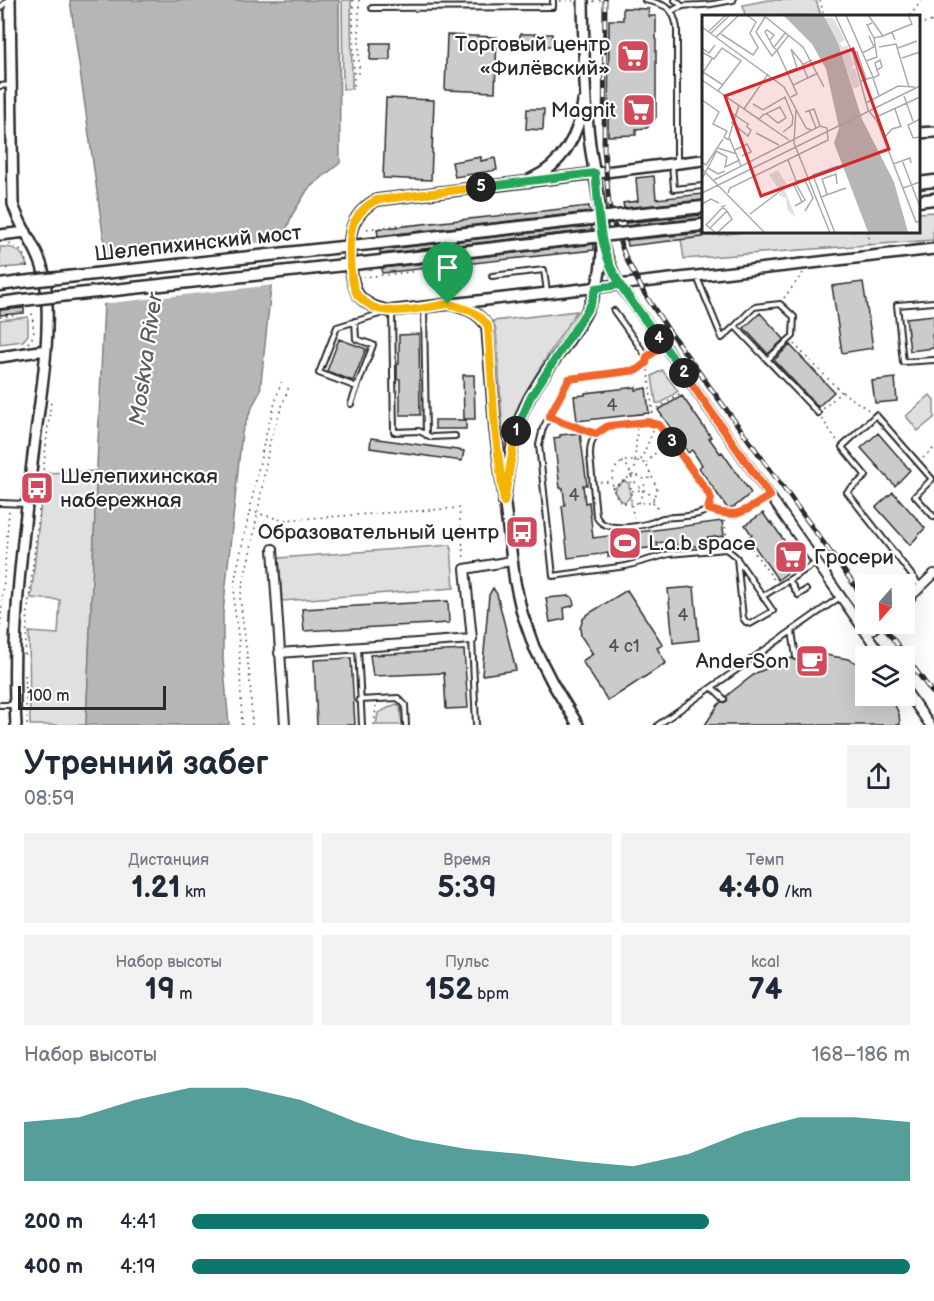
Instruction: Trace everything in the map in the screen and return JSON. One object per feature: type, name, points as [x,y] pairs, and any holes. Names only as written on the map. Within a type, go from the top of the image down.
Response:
[{"type":"main road","name":"Шелепихинский мост","points":[[0,285],[702,207]]},
{"type":"main road","name":"Шелепихинский мост","points":[[0,303],[381,261],[598,240],[627,233],[702,225]]},
{"type":"street","points":[[9,0],[13,204],[16,216],[36,248],[45,277],[47,303],[46,350],[18,598],[16,725]]},
{"type":"street","points":[[504,502],[514,438],[520,419],[530,398],[591,304],[602,260],[598,240],[595,173],[590,144],[584,0]]},
{"type":"street","points":[[524,182],[549,168],[567,149],[581,116],[586,85]]},
{"type":"street","points":[[919,133],[934,134]]},
{"type":"street","points":[[702,160],[377,200],[369,203],[353,223],[350,240],[352,280],[358,296],[374,308],[390,311],[934,249]]},
{"type":"street","points":[[0,235],[26,232]]},
{"type":"street","points":[[598,240],[620,285],[855,617]]},
{"type":"street","points":[[448,304],[481,316],[488,326],[495,429],[511,561],[522,613],[534,647],[578,725]]},
{"type":"street","points":[[0,357],[46,350]]},
{"type":"street","points":[[273,549],[285,725]]},
{"type":"street","points":[[279,653],[472,639],[465,569],[511,561]]},
{"type":"street","points":[[915,593],[934,574]]},
{"type":"street","points":[[867,634],[875,646]]},
{"type":"street","points":[[915,704],[930,725]]},
{"type":"lane","points":[[0,8],[9,0]]},
{"type":"lane","points":[[372,8],[553,8],[553,0]]},
{"type":"lane","points":[[645,0],[658,3],[672,11],[675,14],[678,28],[675,189],[702,186]]},
{"type":"lane","points":[[675,0],[682,7]]},
{"type":"lane","points":[[672,11],[701,3],[733,0]]},
{"type":"lane","points":[[0,86],[11,84]]},
{"type":"lane","points":[[492,276],[544,270],[548,293]]},
{"type":"lane","points":[[699,282],[722,338],[754,307],[780,304],[794,317],[793,336],[767,360]]},
{"type":"lane","points":[[934,302],[897,305],[903,362],[934,360]]},
{"type":"lane","points":[[424,307],[426,435]]},
{"type":"lane","points":[[614,310],[647,357],[647,362],[633,371],[569,379],[549,417],[539,445],[553,576],[626,566],[669,554],[721,549],[730,551],[737,558],[773,610],[753,623],[746,622],[743,618],[737,558]]},
{"type":"lane","points":[[357,387],[319,373],[337,327],[390,311],[394,432],[418,432],[431,437],[455,436]]},
{"type":"lane","points":[[351,404],[373,345],[356,339],[355,321]]},
{"type":"lane","points":[[735,326],[818,414]]},
{"type":"lane","points":[[647,357],[664,345]]},
{"type":"lane","points":[[921,587],[847,492],[866,476],[842,447],[876,415],[932,479],[915,496],[934,517]]},
{"type":"lane","points":[[549,417],[596,434]]},
{"type":"lane","points":[[708,509],[711,499],[709,494],[670,438],[656,424],[647,422],[608,426],[596,434],[590,451],[596,515],[598,522],[609,528],[649,524],[664,518],[696,514],[708,509],[723,514],[738,514],[770,496]]},
{"type":"lane","points":[[0,503],[27,504]]},
{"type":"lane","points":[[763,596],[817,563]]},
{"type":"lane","points":[[789,580],[798,595],[806,590]]},
{"type":"lane","points":[[658,725],[840,596]]},
{"type":"lane","points":[[792,631],[796,657]]},
{"type":"lane","points":[[472,639],[476,725]]},
{"type":"lane","points":[[358,648],[362,725]]},
{"type":"lane","points":[[712,687],[724,699]]},
{"type":"lane","points":[[359,700],[398,698],[405,705],[406,725]]},
{"type":"lane","points":[[0,705],[15,705]]},
{"type":"path","points":[[353,0],[354,87]]},
{"type":"path","points":[[359,0],[359,78]]},
{"type":"path","points":[[820,0],[824,15]]},
{"type":"path","points":[[911,15],[922,0]]},
{"type":"path","points":[[919,24],[934,21]]},
{"type":"path","points":[[367,229],[408,224],[408,229]]},
{"type":"path","points":[[868,232],[870,249]]},
{"type":"path","points":[[7,243],[16,246],[22,252],[27,267]]},
{"type":"path","points":[[362,277],[412,272],[412,267]]},
{"type":"path","points":[[0,270],[12,268]]},
{"type":"path","points":[[780,304],[806,269]]},
{"type":"path","points":[[27,344],[34,335],[32,313]]},
{"type":"path","points":[[0,316],[17,315]]},
{"type":"path","points":[[789,339],[841,392],[876,415]]},
{"type":"path","points":[[644,365],[649,372],[653,412]]},
{"type":"path","points":[[242,725],[239,643],[234,604],[235,579],[265,438],[281,382]]},
{"type":"path","points":[[252,725],[250,680],[240,598],[258,514],[270,441],[289,386]]},
{"type":"path","points":[[652,407],[658,408],[682,392]]},
{"type":"path","points":[[841,392],[818,414],[842,447]]},
{"type":"path","points":[[25,662],[28,610],[51,401]]},
{"type":"path","points":[[636,474],[638,423]]},
{"type":"path","points":[[640,461],[656,424]]},
{"type":"path","points":[[646,464],[670,438]]},
{"type":"path","points":[[918,463],[934,448]]},
{"type":"path","points":[[635,461],[646,464],[657,488],[653,501],[631,504],[620,501],[611,482],[618,465],[622,462],[635,461]]},
{"type":"path","points":[[622,462],[629,467],[637,485],[650,494],[664,518]]},
{"type":"path","points":[[612,488],[636,474],[646,480]]},
{"type":"path","points":[[632,475],[631,504],[635,525]]},
{"type":"path","points":[[639,504],[646,480],[652,477]]},
{"type":"path","points":[[592,482],[611,482]]},
{"type":"path","points":[[631,491],[643,490]]},
{"type":"path","points":[[0,632],[9,504]]},
{"type":"path","points":[[250,511],[282,520],[459,508],[465,569]]},
{"type":"path","points":[[723,514],[728,543]]},
{"type":"path","points":[[724,544],[735,543],[735,547],[751,548],[776,582]]},
{"type":"path","points":[[25,673],[27,725]]},
{"type":"path","points":[[374,725],[377,699]]},
{"type":"shaded area","points":[[342,0],[351,0],[352,89],[343,89]]},
{"type":"shaded area","points":[[768,0],[816,0],[821,15],[745,15],[743,5]]},
{"type":"shaded area","points":[[934,212],[933,240],[684,259],[681,239],[745,232],[919,232],[919,213]]},
{"type":"shaded area","points":[[0,247],[18,250],[27,266],[0,268]]},
{"type":"shaded area","points":[[577,311],[544,360],[525,394],[504,449],[496,330],[493,321]]},
{"type":"shaded area","points":[[28,317],[28,335],[23,341],[0,344],[0,320]]},
{"type":"shaded area","points":[[662,370],[678,391],[661,403],[656,403],[652,376]]},
{"type":"shaded area","points":[[930,395],[934,400],[934,418],[918,431],[906,416]]},
{"type":"shaded area","points":[[97,471],[86,725],[30,725],[29,632],[58,634],[60,600],[31,598],[44,473]]},
{"type":"shaded area","points":[[624,481],[629,483],[630,497],[625,502],[620,500],[614,491]]},
{"type":"shaded area","points":[[451,545],[454,588],[282,601],[279,558]]},
{"type":"shaded area","points":[[396,704],[400,706],[402,725],[376,725],[378,713]]},
{"type":"water","name":"Moskva River","points":[[70,0],[339,0],[340,163],[308,189],[275,249],[260,392],[242,432],[223,613],[223,660],[229,725],[86,725],[106,255]]},
{"type":"pier","points":[[284,240],[278,250],[274,285],[101,304],[103,260]]},
{"type":"building","name":"Торговый центр «Филёвский»","points":[[623,8],[649,9],[648,16],[656,16],[656,117],[647,128],[636,129],[636,135],[608,136],[609,20],[623,20]]},
{"type":"building","points":[[520,34],[552,34],[552,46],[520,46]]},
{"type":"building","points":[[447,35],[497,37],[495,92],[445,90]]},
{"type":"building","points":[[371,43],[390,43],[390,60],[370,60]]},
{"type":"building","points":[[386,98],[434,100],[431,180],[383,178]]},
{"type":"building","points":[[527,109],[544,109],[543,130],[526,129]]},
{"type":"building","points":[[481,157],[481,161],[495,158],[497,170],[455,177],[452,162]]},
{"type":"building","points":[[654,176],[656,199],[702,194],[702,200],[624,208],[623,203],[638,201],[636,178]]},
{"type":"building","points":[[589,206],[590,212],[378,236],[377,229]]},
{"type":"building","points":[[702,215],[702,218],[626,226],[625,223]]},
{"type":"building","points":[[592,226],[592,230],[380,254],[380,250]]},
{"type":"building","points":[[703,233],[703,237],[628,246],[627,240]]},
{"type":"building","points":[[594,244],[594,250],[382,273],[382,268]]},
{"type":"building","points":[[863,282],[873,348],[842,353],[832,286]]},
{"type":"building","points":[[24,308],[24,313],[0,315],[0,310]]},
{"type":"building","points":[[760,313],[784,339],[768,354],[744,328]]},
{"type":"building","points":[[934,315],[934,334],[932,335],[934,348],[910,351],[906,318]]},
{"type":"building","points":[[419,334],[420,415],[400,415],[400,379],[397,379],[399,335]]},
{"type":"building","points":[[339,339],[366,349],[353,381],[327,371]]},
{"type":"building","points":[[790,345],[834,392],[818,407],[774,360]]},
{"type":"building","points":[[463,375],[474,375],[475,419],[464,419]]},
{"type":"building","points":[[895,378],[897,401],[875,403],[872,381]]},
{"type":"building","points":[[636,387],[636,390],[646,388],[649,413],[577,421],[574,396]]},
{"type":"building","points":[[682,396],[711,437],[709,438],[720,453],[722,452],[751,493],[734,507],[728,509],[699,468],[702,465],[692,450],[688,453],[658,410]]},
{"type":"building","points":[[435,420],[466,420],[466,429],[435,429]]},
{"type":"building","points":[[580,433],[587,485],[583,485],[585,503],[589,502],[593,538],[722,521],[724,536],[707,538],[707,541],[701,542],[701,546],[676,546],[675,541],[657,543],[658,547],[639,549],[639,552],[633,553],[633,557],[608,557],[608,553],[568,558],[562,506],[565,505],[563,488],[560,488],[554,438],[560,435]]},
{"type":"building","points":[[878,433],[910,470],[895,486],[861,448]]},
{"type":"building","points":[[371,438],[464,451],[462,461],[370,448]]},
{"type":"building","points":[[893,492],[925,528],[910,545],[876,507]]},
{"type":"building","points":[[763,513],[800,563],[778,580],[748,537],[752,535],[745,525]]},
{"type":"building","points":[[694,587],[699,640],[673,643],[668,589]]},
{"type":"building","points":[[493,588],[497,594],[516,670],[482,675],[489,595]]},
{"type":"building","points":[[627,590],[663,645],[657,648],[666,663],[608,701],[582,661],[593,654],[581,636],[580,628],[583,619],[588,614]]},
{"type":"building","points":[[572,597],[574,604],[564,608],[565,619],[550,622],[546,598]]},
{"type":"building","points":[[448,601],[449,623],[304,631],[302,609]]},
{"type":"building","points":[[464,650],[468,708],[446,709],[444,673],[373,676],[370,655]]},
{"type":"building","points":[[826,655],[855,662],[855,706],[895,706],[900,725],[705,725],[718,705],[727,701],[730,693],[756,673],[792,658],[797,661],[800,656]]},
{"type":"building","points":[[351,658],[355,725],[317,725],[314,660]]},
{"type":"railway","points":[[605,0],[604,149],[609,204],[626,258],[644,293],[669,331],[855,586]]},
{"type":"railway","points":[[889,634],[934,695]]},
{"type":"place","name":"Торговый центр «Филёвский»","points":[[633,56]]},
{"type":"place","name":"Magnit","points":[[639,110]]},
{"type":"place","name":"Шелепихинская набережная","points":[[37,488]]},
{"type":"place","name":"Образовательный центр","points":[[522,532]]},
{"type":"place","name":"L.a.b space","points":[[625,543]]},
{"type":"place","name":"Гросери","points":[[791,557]]},
{"type":"place","name":"AnderSon","points":[[812,661]]},
{"type":"route","points":[[448,304],[389,311],[374,308],[358,296],[352,280],[350,240],[353,223],[369,203],[377,200],[595,173],[603,243],[608,259],[620,285],[625,293],[664,345],[647,357],[646,363],[636,370],[569,379],[549,417],[596,434],[608,426],[647,422],[659,425],[709,494],[711,499],[708,509],[729,515],[738,514],[770,496],[664,345],[620,285],[596,288],[591,304],[530,398],[514,438],[504,502],[495,429],[488,326],[481,316],[448,304]]}]
